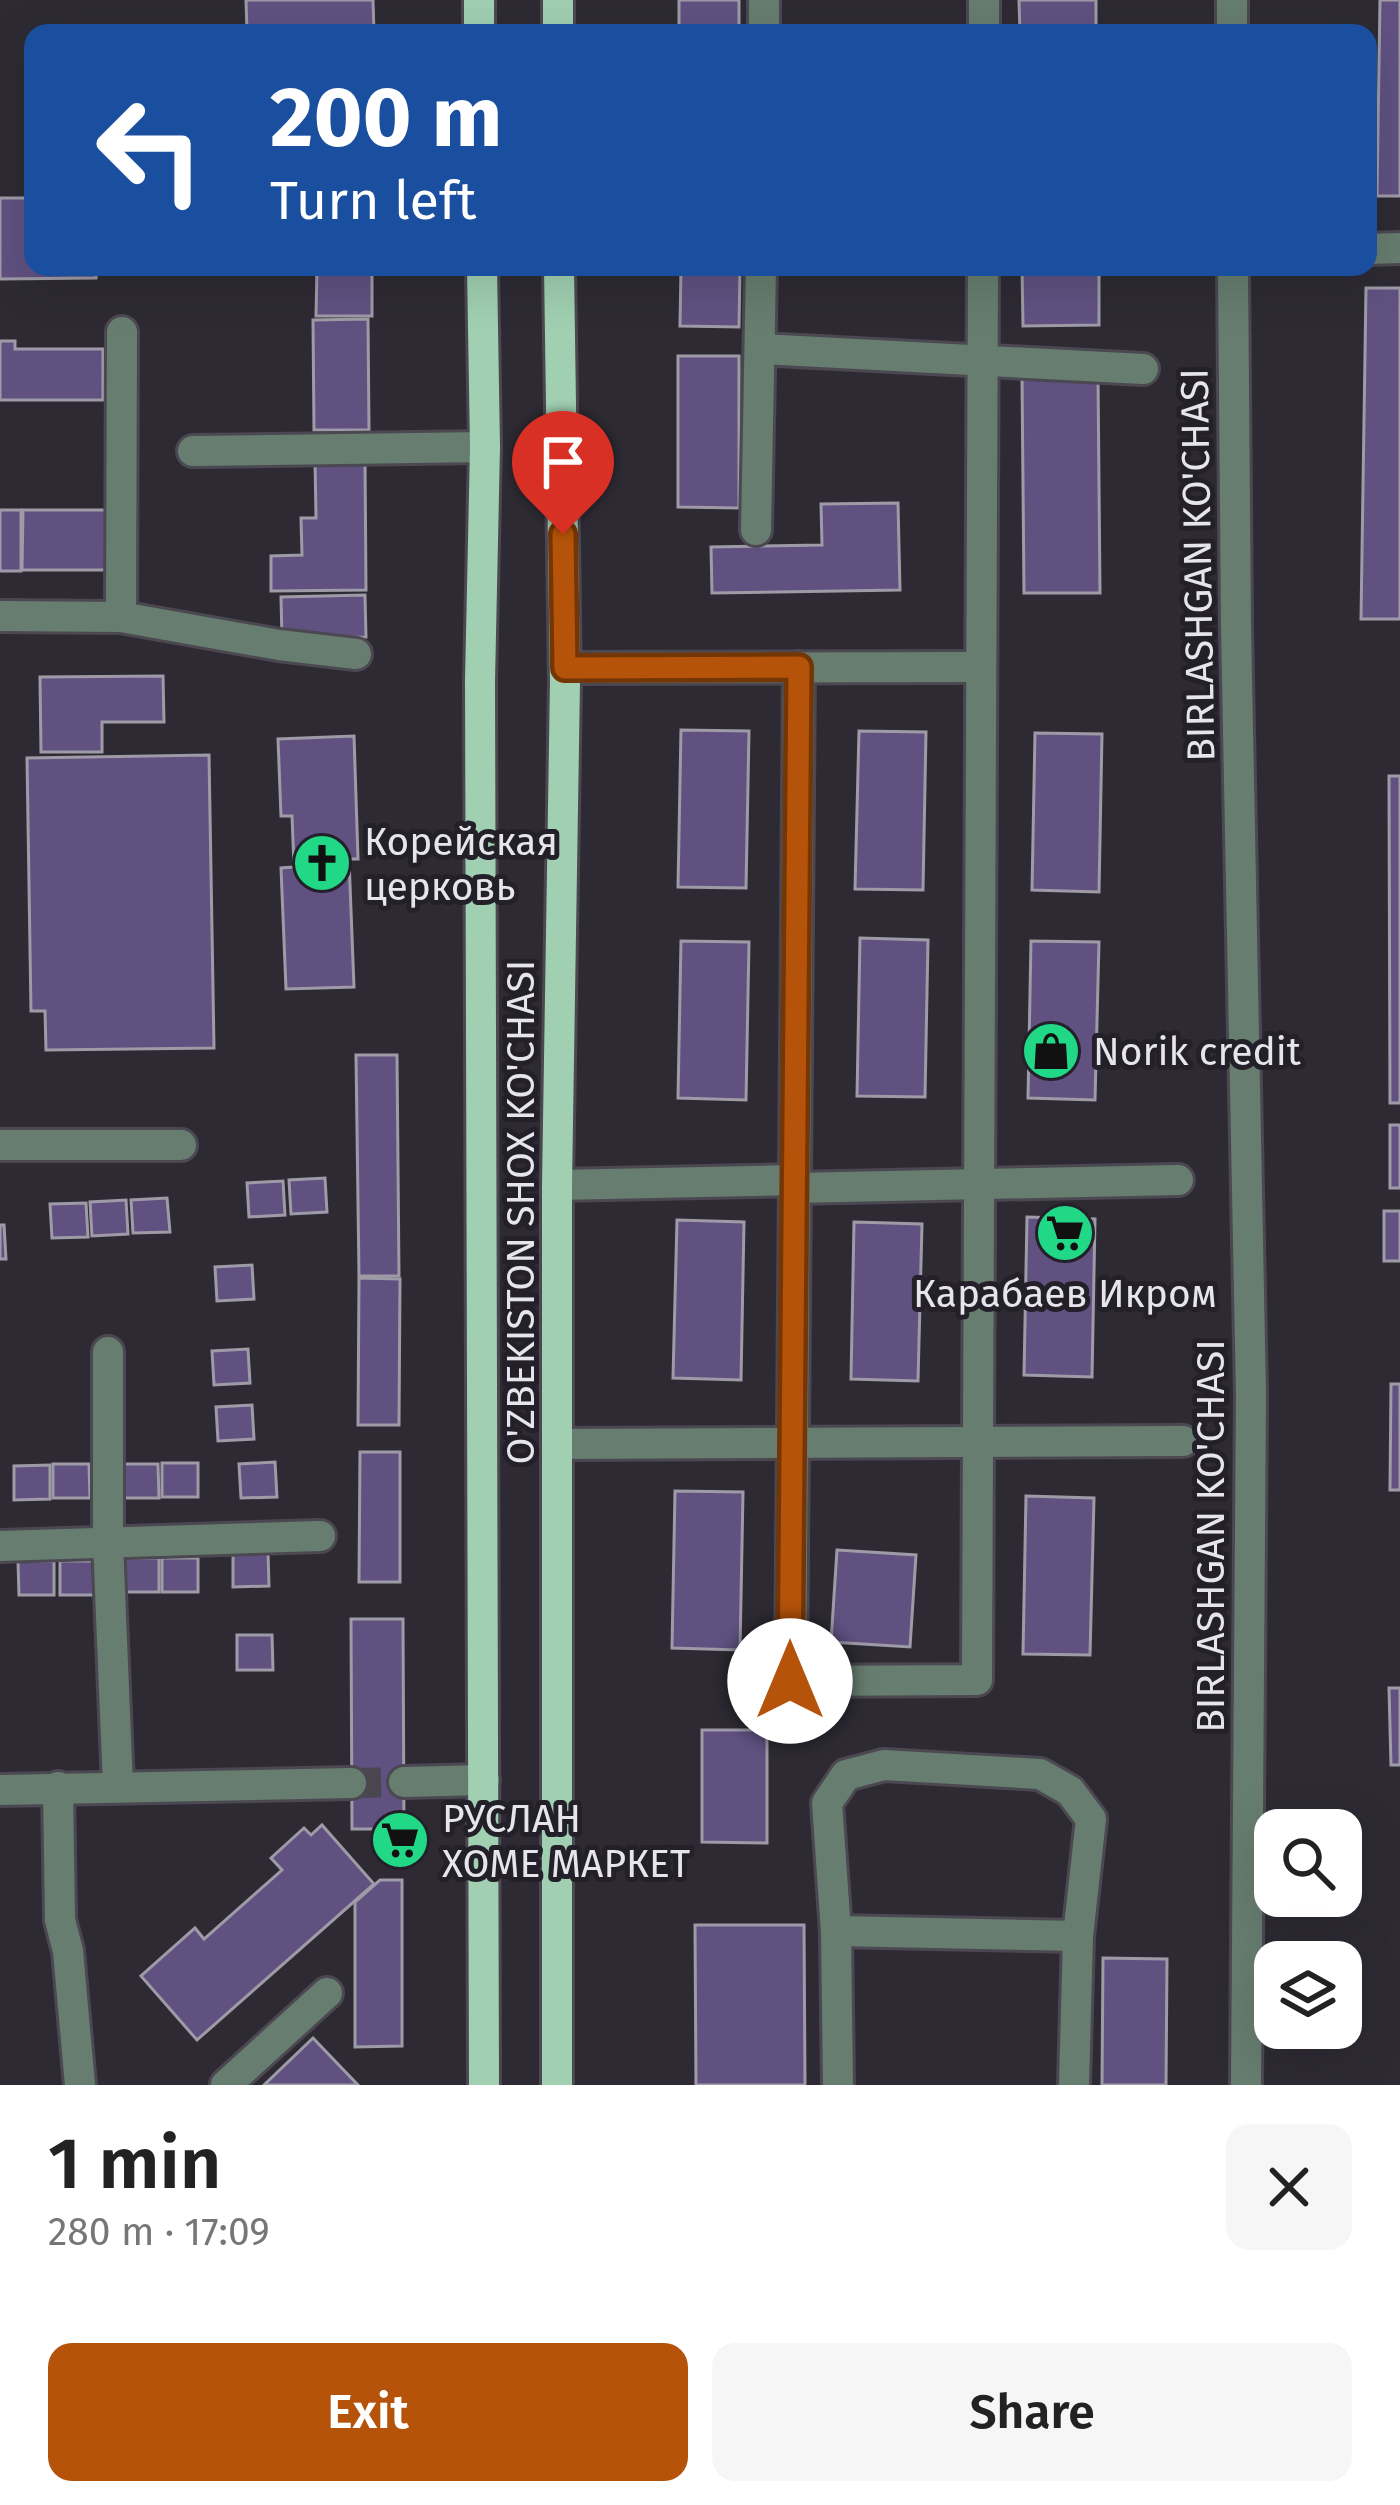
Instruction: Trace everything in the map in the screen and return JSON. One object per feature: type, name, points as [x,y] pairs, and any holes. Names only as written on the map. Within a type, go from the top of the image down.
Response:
[{"type":"main road","name":"O'ZBEKISTON SHOX KO'CHASI","points":[[482,276],[484,2085]]},
{"type":"main road","name":"O'ZBEKISTON SHOX KO'CHASI","points":[[557,2085],[557,1185],[565,668],[559,276]]},
{"type":"street","points":[[756,530],[761,276]]},
{"type":"street","points":[[799,667],[790,1681],[977,1680],[983,276]]},
{"type":"street","name":"BIRLASHGAN KO'CHASI","points":[[1233,276],[1251,1396],[1246,2085]]},
{"type":"street","points":[[121,617],[122,332]]},
{"type":"street","points":[[760,349],[1143,368]]},
{"type":"street","points":[[194,451],[485,447]]},
{"type":"street","points":[[0,616],[121,617],[356,654]]},
{"type":"street","points":[[565,668],[981,667]]},
{"type":"street","points":[[0,1145],[181,1145]]},
{"type":"street","points":[[557,1185],[1178,1180]]},
{"type":"street","points":[[108,1352],[107,1543],[118,1786]]},
{"type":"street","points":[[558,1444],[1183,1441]]},
{"type":"street","points":[[0,1546],[320,1536]]},
{"type":"street","points":[[838,2085],[836,1931],[827,1803],[846,1775],[884,1765],[1040,1774],[1070,1791],[1091,1819],[1078,1936],[1074,2085]]},
{"type":"street","points":[[404,1782],[484,1780]]},
{"type":"street","points":[[0,1790],[351,1783]]},
{"type":"street","points":[[58,1787],[60,1920],[68,1951],[80,2085]]},
{"type":"street","points":[[836,1931],[1078,1936]]},
{"type":"street","points":[[226,2085],[327,1994]]},
{"type":"building","points":[[246,0],[373,0],[374,24],[247,24]]},
{"type":"building","points":[[679,0],[739,0],[739,24],[679,24]]},
{"type":"building","points":[[1019,0],[1096,0],[1096,24],[1020,24]]},
{"type":"building","points":[[1380,0],[1400,0],[1400,196],[1377,196]]},
{"type":"building","points":[[0,198],[24,198],[24,276],[96,276],[96,278],[0,279]]},
{"type":"building","points":[[317,276],[372,276],[372,316],[316,316]]},
{"type":"building","points":[[681,276],[740,276],[739,327],[680,326]]},
{"type":"building","points":[[1022,276],[1099,276],[1099,325],[1023,326]]},
{"type":"building","points":[[1366,288],[1400,288],[1400,619],[1361,619]]},
{"type":"building","points":[[368,319],[369,430],[314,430],[313,320]]},
{"type":"building","points":[[0,341],[15,341],[15,349],[103,349],[103,400],[0,400]]},
{"type":"building","points":[[678,356],[739,356],[739,508],[678,507]]},
{"type":"building","points":[[1098,376],[1100,593],[1024,593],[1022,377]]},
{"type":"building","points":[[315,459],[365,459],[366,590],[271,591],[271,556],[302,555],[301,518],[316,518]]},
{"type":"building","points":[[898,503],[900,590],[712,593],[711,547],[822,545],[821,504]]},
{"type":"building","points":[[0,510],[21,510],[21,571],[0,571]]},
{"type":"building","points":[[23,510],[111,510],[111,570],[22,570]]},
{"type":"building","points":[[365,595],[366,637],[282,639],[281,597]]},
{"type":"building","points":[[163,676],[164,722],[102,722],[102,752],[41,752],[40,677]]},
{"type":"building","points":[[681,730],[749,731],[746,888],[678,887]]},
{"type":"building","points":[[859,731],[926,732],[923,890],[855,889]]},
{"type":"building","points":[[1035,733],[1102,734],[1099,892],[1032,890]]},
{"type":"building","name":"Корейская церковь","points":[[354,736],[358,859],[349,859],[354,987],[286,989],[281,868],[294,867],[292,816],[281,816],[278,739]]},
{"type":"building","points":[[209,755],[214,1048],[46,1050],[45,1011],[31,1011],[27,758]]},
{"type":"building","points":[[1389,776],[1400,776],[1400,1103],[1390,1103]]},
{"type":"building","points":[[860,938],[928,940],[925,1097],[857,1096]]},
{"type":"building","points":[[681,941],[749,942],[746,1100],[678,1098]]},
{"type":"building","points":[[1031,941],[1099,942],[1095,1100],[1028,1098]]},
{"type":"building","points":[[356,1055],[397,1055],[399,1276],[359,1276]]},
{"type":"building","points":[[1390,1125],[1400,1125],[1400,1188],[1390,1188]]},
{"type":"building","points":[[325,1178],[327,1212],[291,1214],[289,1180]]},
{"type":"building","points":[[283,1181],[285,1215],[249,1217],[247,1183]]},
{"type":"building","points":[[167,1198],[170,1232],[133,1233],[131,1200]]},
{"type":"building","points":[[126,1200],[128,1234],[92,1236],[90,1202]]},
{"type":"building","points":[[86,1203],[88,1237],[52,1238],[50,1204]]},
{"type":"building","points":[[1384,1211],[1400,1211],[1400,1261],[1384,1261]]},
{"type":"building","points":[[1027,1217],[1095,1219],[1092,1377],[1024,1375]]},
{"type":"building","points":[[677,1220],[744,1222],[741,1380],[673,1378]]},
{"type":"building","points":[[854,1222],[922,1224],[918,1381],[851,1379]]},
{"type":"building","points":[[0,1225],[4,1225],[6,1259],[0,1259]]},
{"type":"building","points":[[252,1265],[254,1299],[217,1301],[215,1267]]},
{"type":"building","points":[[359,1278],[400,1279],[399,1425],[358,1425]]},
{"type":"building","points":[[248,1349],[250,1383],[214,1385],[212,1351]]},
{"type":"building","points":[[1391,1384],[1400,1384],[1400,1490],[1390,1490]]},
{"type":"building","points":[[252,1405],[254,1439],[218,1441],[216,1407]]},
{"type":"building","points":[[360,1452],[400,1452],[400,1582],[359,1582]]},
{"type":"building","points":[[275,1462],[277,1497],[241,1498],[239,1464]]},
{"type":"building","points":[[162,1463],[198,1463],[198,1497],[162,1497]]},
{"type":"building","points":[[53,1464],[89,1464],[90,1498],[53,1498]]},
{"type":"building","points":[[122,1464],[158,1464],[159,1498],[122,1498]]},
{"type":"building","points":[[50,1465],[50,1499],[14,1500],[14,1466]]},
{"type":"building","points":[[675,1491],[743,1492],[740,1650],[672,1648]]},
{"type":"building","points":[[1026,1496],[1094,1498],[1090,1655],[1023,1654]]},
{"type":"building","points":[[837,1550],[916,1555],[910,1647],[831,1642]]},
{"type":"building","points":[[268,1552],[269,1586],[233,1587],[233,1553]]},
{"type":"building","points":[[123,1558],[159,1558],[159,1592],[123,1592]]},
{"type":"building","points":[[162,1558],[198,1558],[198,1592],[162,1592]]},
{"type":"building","points":[[18,1561],[54,1561],[54,1595],[19,1595]]},
{"type":"building","points":[[60,1561],[96,1561],[96,1595],[60,1595]]},
{"type":"building","points":[[351,1619],[403,1619],[404,1829],[352,1829]]},
{"type":"building","points":[[237,1635],[272,1635],[273,1670],[237,1670]]},
{"type":"building","points":[[1389,1688],[1400,1688],[1400,1765],[1391,1765]]},
{"type":"building","points":[[702,1730],[767,1730],[767,1843],[702,1842]]},
{"type":"building","points":[[322,1825],[374,1884],[197,2040],[141,1976],[195,1928],[204,1939],[282,1870],[271,1858],[304,1828],[311,1835]]},
{"type":"building","points":[[380,1880],[402,1880],[402,2046],[355,2047],[355,1902]]},
{"type":"building","points":[[695,1925],[804,1925],[805,2085],[696,2085]]},
{"type":"building","points":[[1103,1958],[1167,1959],[1166,2085],[1102,2085]]},
{"type":"building","points":[[313,2038],[358,2085],[264,2085]]},
{"type":"tunnel","points":[[351,1783],[404,1782]]},
{"type":"place","name":"Корейская церковь","points":[[322,863]]},
{"type":"place","name":"Norik credit","points":[[1051,1051]]},
{"type":"place","name":"Карабаев Икром","points":[[1065,1233]]},
{"type":"place","name":"РУСЛАН ХОМЕ МАРКЕТ","points":[[400,1840]]},
{"type":"route","points":[[563,534],[565,668],[799,667],[790,1681]]}]
